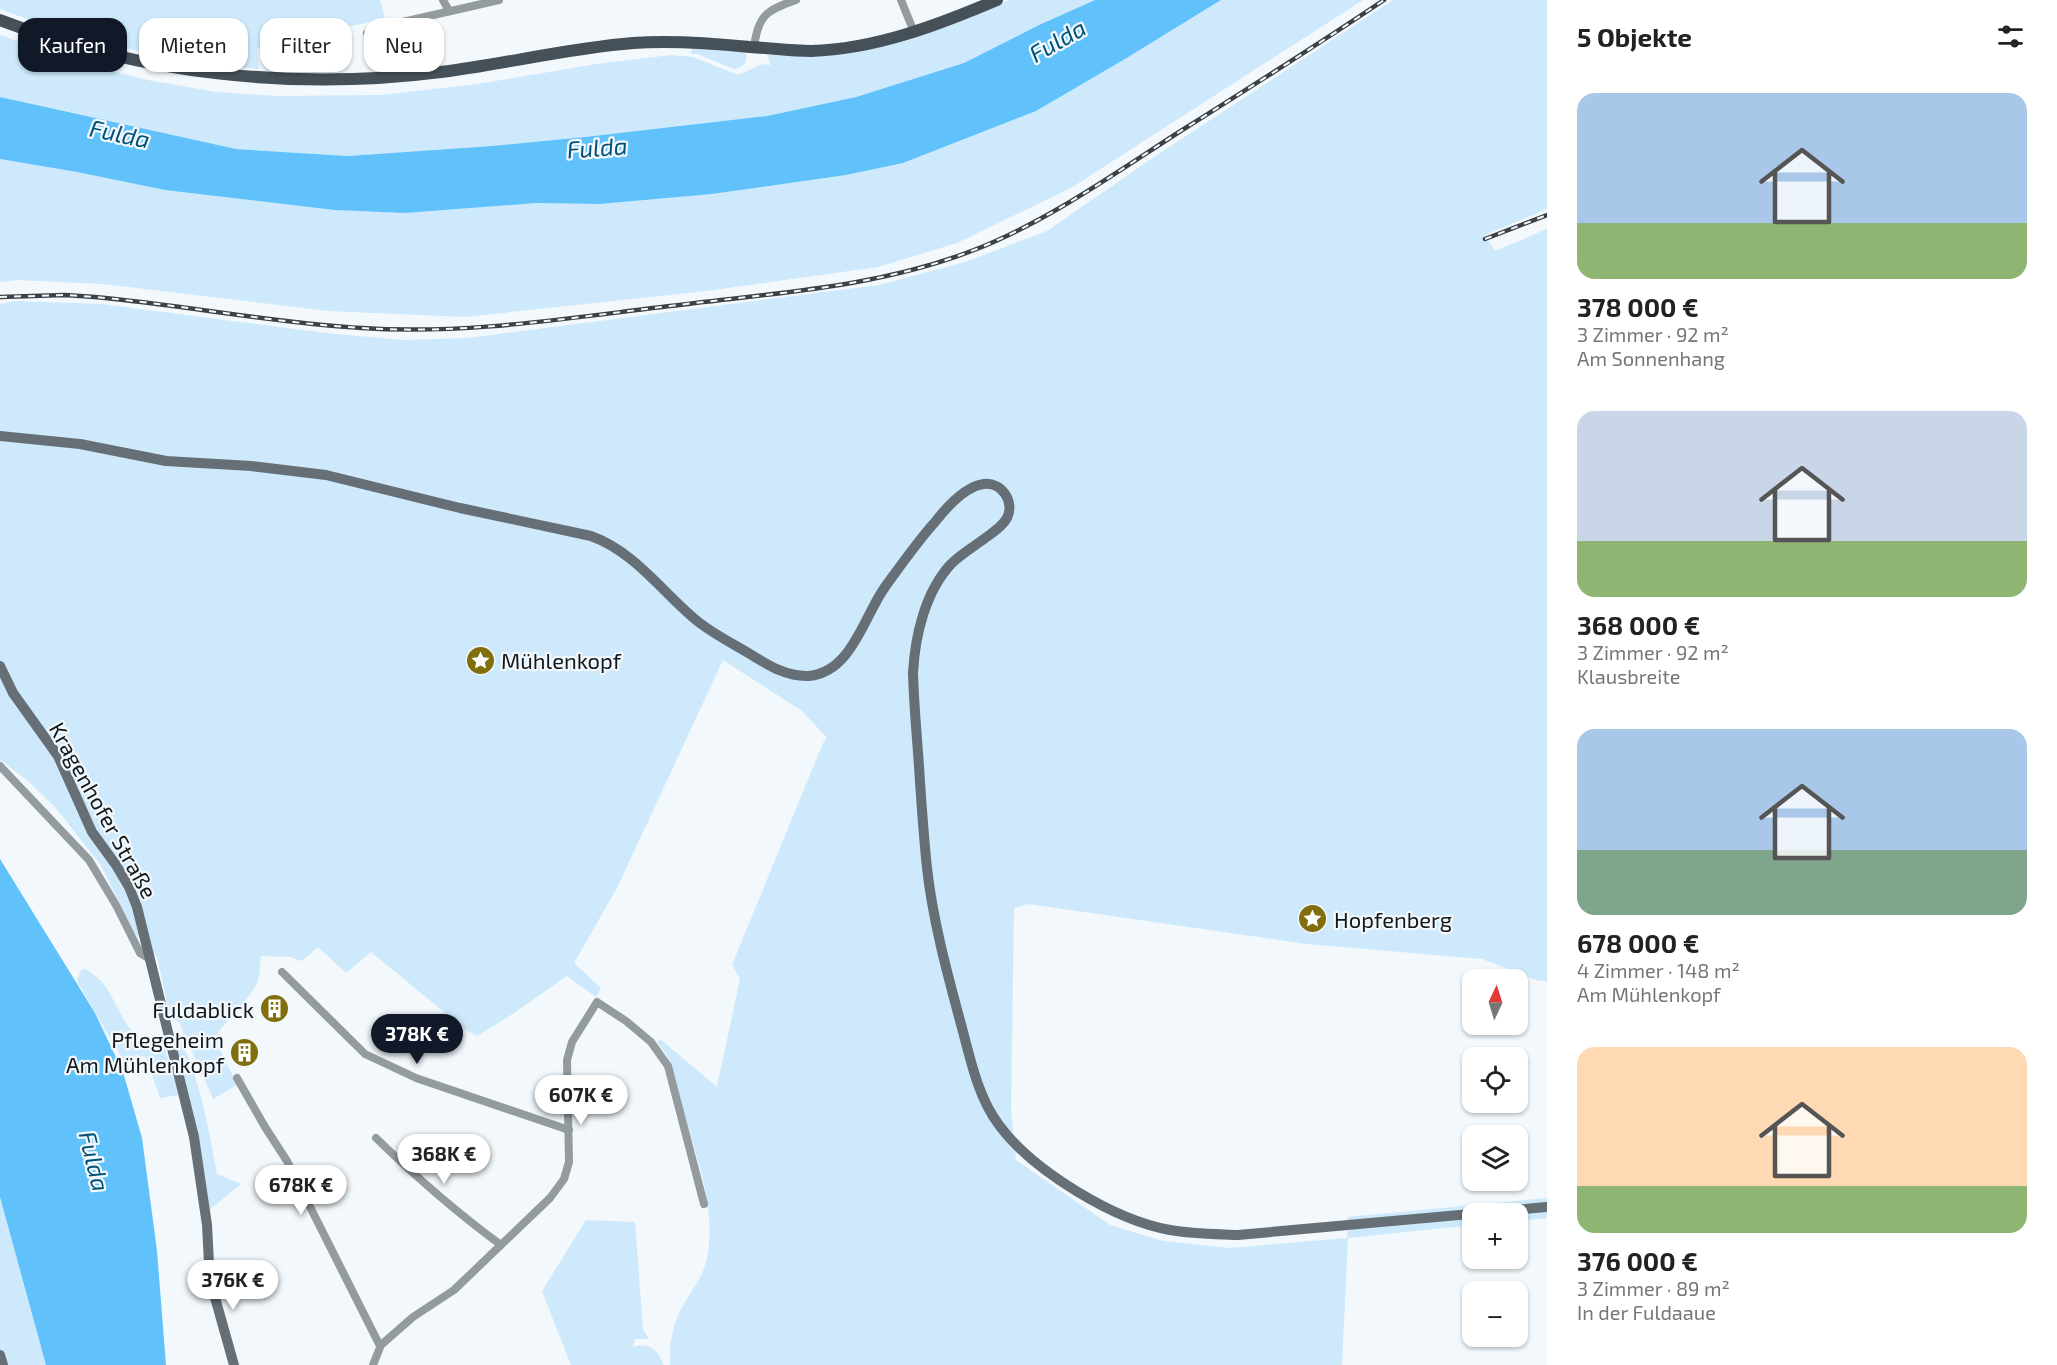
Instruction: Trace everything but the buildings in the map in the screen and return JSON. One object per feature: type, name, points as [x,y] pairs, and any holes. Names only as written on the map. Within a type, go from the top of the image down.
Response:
[{"type":"main road","points":[[0,20],[81,47],[147,63],[240,77],[302,80],[356,79],[412,75],[631,44],[691,42],[791,50],[835,49],[863,45],[914,32],[997,0]]},
{"type":"street","points":[[443,0],[449,11]]},
{"type":"street","points":[[419,18],[499,0]]},
{"type":"street","points":[[754,47],[755,34],[763,16],[777,7],[796,0]]},
{"type":"street","points":[[901,0],[914,32]]},
{"type":"street","points":[[0,436],[80,444],[174,461],[251,466],[326,475],[460,508],[591,536],[612,544],[627,555],[698,621],[717,635],[780,671],[809,676],[828,670],[848,652],[884,588],[936,520],[955,501],[979,485],[990,484],[1000,487],[1009,505],[1008,516],[994,532],[956,560],[939,581],[931,595],[916,641],[913,674],[927,869],[937,926],[974,1071],[987,1104],[998,1123],[1010,1138],[1034,1160],[1095,1202],[1129,1219],[1169,1230],[1197,1234],[1238,1235],[1547,1207]]},
{"type":"street","name":"Kragenhofer Straße","points":[[0,666],[13,693],[58,756],[92,832],[116,865],[137,907],[194,1137],[214,1294],[234,1365]]},
{"type":"street","points":[[0,766],[88,861],[116,905],[140,952],[150,959]]},
{"type":"street","points":[[282,972],[365,1054],[416,1078],[569,1130]]},
{"type":"street","points":[[373,1365],[380,1346],[412,1317],[454,1290],[550,1197],[564,1179],[569,1162],[567,1060],[572,1042],[597,1002],[626,1021],[651,1042],[668,1066],[704,1204]]},
{"type":"street","points":[[237,1078],[288,1161],[380,1346]]},
{"type":"street","points":[[376,1138],[454,1210],[501,1245]]},
{"type":"street","points":[[0,1355],[3,1365]]},
{"type":"shaded area","points":[[0,0],[380,0],[385,18],[364,18],[364,23],[352,26],[352,18],[260,18],[260,48],[257,49],[259,69],[248,68],[248,18],[139,18],[139,51],[127,48],[127,18],[25,18],[0,9]]},
{"type":"shaded area","points":[[1010,0],[1095,0],[964,63],[856,97],[767,116],[492,146],[348,156],[235,149],[0,97],[0,35],[18,41],[18,72],[116,72],[217,92],[276,96],[381,95],[478,84],[596,64],[671,55],[693,57],[738,75],[763,64],[771,65],[767,55],[808,56],[914,37]]},
{"type":"shaded area","points":[[1221,0],[1363,0],[1071,188],[957,243],[878,267],[706,291],[465,317],[328,311],[103,284],[17,280],[0,282],[0,159],[165,190],[334,210],[405,213],[536,203],[600,204],[712,194],[846,175],[903,163],[1036,111]]},
{"type":"shaded area","points":[[1393,0],[1547,0],[1547,209],[1485,235],[1495,251],[1547,229],[1547,981],[1528,977],[1528,969],[1508,969],[1482,959],[1307,944],[1028,904],[1014,908],[1011,1109],[1016,1160],[1110,1225],[1163,1241],[1230,1248],[1347,1238],[1348,1217],[1462,1206],[1462,1226],[1348,1238],[1342,1365],[670,1365],[670,1351],[677,1317],[705,1266],[709,1221],[704,1183],[674,1073],[669,1058],[657,1042],[660,1039],[717,1087],[740,979],[732,965],[827,738],[802,711],[723,660],[617,888],[574,963],[601,988],[596,997],[567,976],[477,1036],[466,1030],[371,952],[346,973],[318,947],[302,961],[290,957],[261,956],[258,982],[243,1004],[216,1035],[237,1085],[213,1099],[179,1022],[170,1016],[157,957],[135,933],[100,864],[55,807],[27,780],[0,760],[0,304],[15,301],[101,304],[326,333],[403,340],[468,338],[879,285],[965,262],[1047,231],[1151,159]]},
{"type":"shaded area","points":[[692,48],[745,52],[746,62],[734,69],[697,54],[691,54]]},
{"type":"shaded area","points":[[86,969],[108,990],[126,1024],[134,1034],[152,1046],[164,1046],[179,1095],[160,1098],[146,1057],[136,1055],[123,1060],[77,981],[81,970]]},
{"type":"shaded area","points":[[170,1032],[177,1033],[192,1067],[217,1174],[241,1184],[208,1211]]},
{"type":"shaded area","points":[[0,1197],[46,1365],[0,1365]]},
{"type":"shaded area","points":[[1547,1198],[1547,1218],[1528,1220],[1528,1203],[1495,1203]]},
{"type":"shaded area","points":[[586,1220],[635,1222],[643,1330],[649,1339],[635,1339],[633,1347],[652,1348],[664,1365],[571,1365],[542,1291]]},
{"type":"water","name":"Fulda","points":[[1095,0],[1221,0],[1036,111],[903,163],[846,175],[712,194],[600,204],[536,203],[405,213],[334,210],[165,190],[0,159],[0,97],[236,149],[348,156],[492,146],[767,116],[856,97],[964,63]]},
{"type":"water","name":"Fulda","points":[[0,859],[95,1013],[123,1072],[142,1138],[157,1251],[166,1365],[46,1365],[0,1197]]},
{"type":"railway","points":[[0,297],[65,295],[95,297],[329,326],[401,330],[439,329],[555,320],[785,293],[900,273],[974,250],[1001,239],[1052,212],[1103,182],[1384,0]]},
{"type":"railway","points":[[1485,239],[1547,215]]},
{"type":"place","name":"Mühlenkopf","points":[[480,660]]},
{"type":"place","name":"Hopfenberg","points":[[1313,919]]},
{"type":"place","name":"Fuldablick","points":[[275,1009]]},
{"type":"place","name":"Pflegeheim Am Mühlenkopf","points":[[245,1052]]}]
